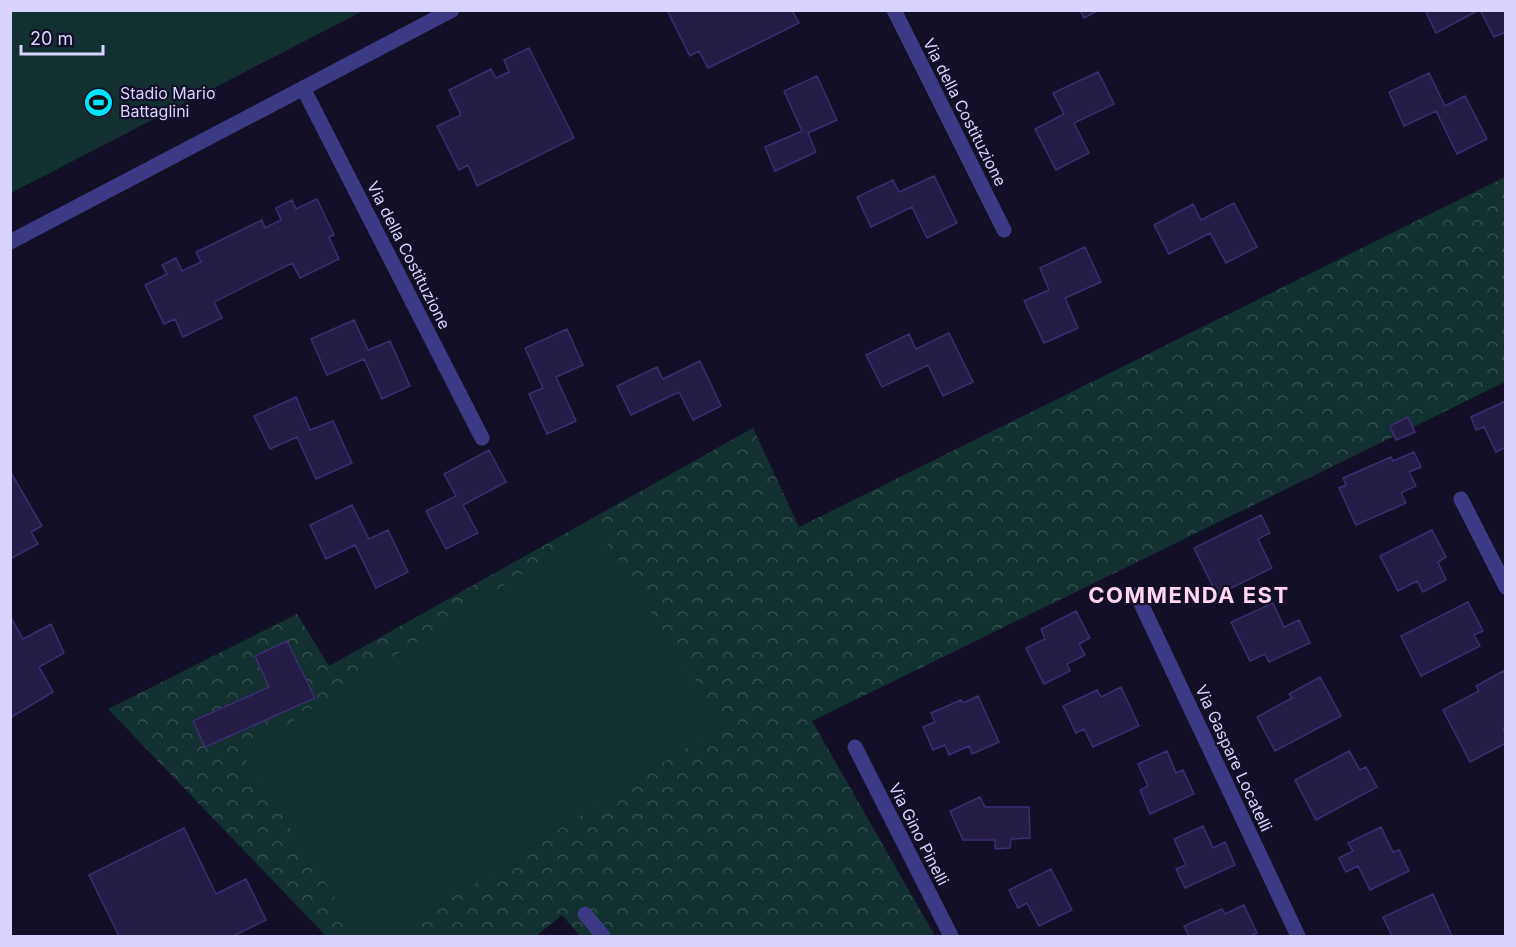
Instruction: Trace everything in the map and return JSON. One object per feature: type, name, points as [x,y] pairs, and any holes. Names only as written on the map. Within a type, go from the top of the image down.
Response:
[{"type":"street","points":[[10,243],[452,10]]},
{"type":"street","name":"Via della Costituzione","points":[[894,10],[1004,230]]},
{"type":"street","name":"Via della Costituzione","points":[[303,88],[482,438]]},
{"type":"street","points":[[1461,499],[1506,586]]},
{"type":"street","name":"Via Gaspare Locatelli","points":[[1137,596],[1298,936]]},
{"type":"street","name":"Via Gino Pinelli","points":[[855,747],[951,936]]},
{"type":"street","points":[[585,914],[603,936]]},
{"type":"green space","name":"Stadio Mario Battaglini","points":[[11,10],[363,10],[363,11],[11,193]]},
{"type":"green space","points":[[1505,177],[1505,382],[812,721],[935,936],[580,936],[562,915],[536,936],[326,936],[108,709],[297,614],[329,666],[753,428],[799,527]]},
{"type":"green space","points":[[596,526],[723,724],[393,936],[360,936],[242,754]]},
{"type":"building","points":[[667,10],[792,10],[799,23],[708,68],[699,51],[690,56]]},
{"type":"building","points":[[1080,10],[1099,10],[1084,18]]},
{"type":"building","points":[[1425,10],[1479,10],[1436,33]]},
{"type":"building","points":[[1480,10],[1506,10],[1506,32],[1494,37]]},
{"type":"building","points":[[529,48],[574,138],[477,186],[468,165],[459,170],[437,126],[461,115],[449,90],[491,69],[496,78],[509,72],[504,60]]},
{"type":"building","points":[[1098,72],[1114,104],[1074,123],[1089,153],[1056,170],[1035,129],[1064,114],[1053,93]]},
{"type":"building","points":[[1429,73],[1445,106],[1465,96],[1487,139],[1457,154],[1436,111],[1404,126],[1389,92]]},
{"type":"building","points":[[817,76],[837,120],[808,133],[816,152],[775,171],[765,147],[802,131],[784,91]]},
{"type":"building","points":[[934,176],[957,223],[927,238],[912,207],[871,227],[857,197],[893,180],[899,192]]},
{"type":"building","points":[[317,199],[334,235],[329,237],[339,259],[300,278],[292,263],[214,302],[222,318],[183,337],[175,319],[164,324],[145,285],[167,274],[162,265],[176,258],[182,271],[201,262],[196,252],[262,220],[265,228],[281,220],[276,208],[292,200],[296,209]]},
{"type":"building","points":[[1234,203],[1257,247],[1226,263],[1210,233],[1169,254],[1154,225],[1193,204],[1201,220]]},
{"type":"building","points":[[1085,247],[1101,282],[1065,298],[1078,328],[1044,343],[1024,301],[1049,290],[1040,268]]},
{"type":"building","points":[[354,320],[368,350],[390,341],[410,386],[382,399],[364,359],[327,375],[311,339]]},
{"type":"building","points":[[567,329],[583,365],[556,377],[576,421],[547,434],[529,394],[543,388],[525,348]]},
{"type":"building","points":[[949,333],[973,382],[943,396],[928,365],[882,387],[866,355],[909,334],[916,349]]},
{"type":"building","points":[[700,361],[721,406],[693,420],[679,392],[631,415],[617,386],[657,367],[663,379]]},
{"type":"building","points":[[296,397],[310,430],[333,421],[352,463],[316,479],[297,437],[270,449],[254,416]]},
{"type":"building","points":[[1506,401],[1506,447],[1496,452],[1484,427],[1476,430],[1471,417]]},
{"type":"building","points":[[1408,417],[1415,432],[1396,440],[1390,426]]},
{"type":"building","points":[[489,450],[506,482],[463,505],[478,533],[446,549],[426,511],[456,496],[444,474]]},
{"type":"building","points":[[1414,452],[1421,467],[1409,472],[1416,486],[1401,493],[1406,503],[1356,525],[1339,488],[1346,485],[1343,478],[1391,457],[1393,461]]},
{"type":"building","points":[[10,471],[42,526],[31,532],[38,544],[10,559]]},
{"type":"building","points":[[352,505],[369,539],[388,530],[408,572],[376,588],[355,545],[326,559],[310,525]]},
{"type":"building","points":[[1261,515],[1270,533],[1258,539],[1272,568],[1217,595],[1194,548]]},
{"type":"building","points":[[1432,530],[1446,557],[1438,562],[1446,580],[1423,592],[1417,581],[1398,591],[1380,556]]},
{"type":"building","points":[[1468,602],[1483,631],[1474,635],[1480,646],[1421,676],[1401,636]]},
{"type":"building","points":[[1273,603],[1284,627],[1299,620],[1310,643],[1269,662],[1265,654],[1250,661],[1231,622]]},
{"type":"building","points":[[1076,611],[1090,638],[1079,644],[1085,655],[1067,664],[1070,671],[1044,684],[1026,648],[1045,639],[1041,629]]},
{"type":"building","points":[[10,616],[23,639],[51,624],[64,653],[39,667],[53,692],[10,718]]},
{"type":"building","points":[[287,641],[315,698],[205,747],[193,721],[269,687],[255,656]]},
{"type":"building","points":[[1503,671],[1506,675],[1506,727],[1503,729],[1506,734],[1506,743],[1470,762],[1443,710],[1479,691],[1476,686]]},
{"type":"building","points":[[1320,677],[1341,716],[1275,751],[1257,717],[1292,698],[1289,694]]},
{"type":"building","points":[[1121,687],[1139,726],[1093,747],[1084,729],[1076,733],[1063,706],[1097,690],[1101,697]]},
{"type":"building","points":[[978,696],[999,742],[972,754],[969,746],[949,755],[945,745],[933,750],[923,727],[935,722],[931,713],[961,700],[963,703]]},
{"type":"building","points":[[1167,751],[1176,773],[1183,770],[1194,794],[1150,814],[1140,790],[1148,786],[1138,764]]},
{"type":"building","points":[[1349,751],[1360,770],[1366,767],[1377,787],[1316,820],[1295,780]]},
{"type":"building","points":[[980,797],[985,807],[1029,807],[1030,838],[1011,839],[1010,848],[995,849],[995,840],[963,840],[950,811]]},
{"type":"building","points":[[1203,826],[1213,848],[1225,842],[1235,865],[1185,888],[1176,869],[1186,865],[1174,839]]},
{"type":"building","points":[[1381,827],[1393,852],[1399,850],[1409,871],[1370,890],[1358,866],[1346,872],[1339,858],[1353,851],[1348,843]]},
{"type":"building","points":[[184,828],[216,894],[246,879],[266,920],[236,936],[119,936],[89,875]]},
{"type":"building","points":[[1051,869],[1072,910],[1039,926],[1027,903],[1018,908],[1009,890]]},
{"type":"building","points":[[1433,894],[1452,936],[1392,936],[1383,917]]},
{"type":"building","points":[[1244,905],[1257,933],[1250,936],[1189,936],[1184,926],[1222,909],[1225,914]]},
{"type":"place","name":"Stadio Mario Battaglini","points":[[99,102]]},
{"type":"district","name":"COMMENDA EST","points":[[1189,595]]}]
